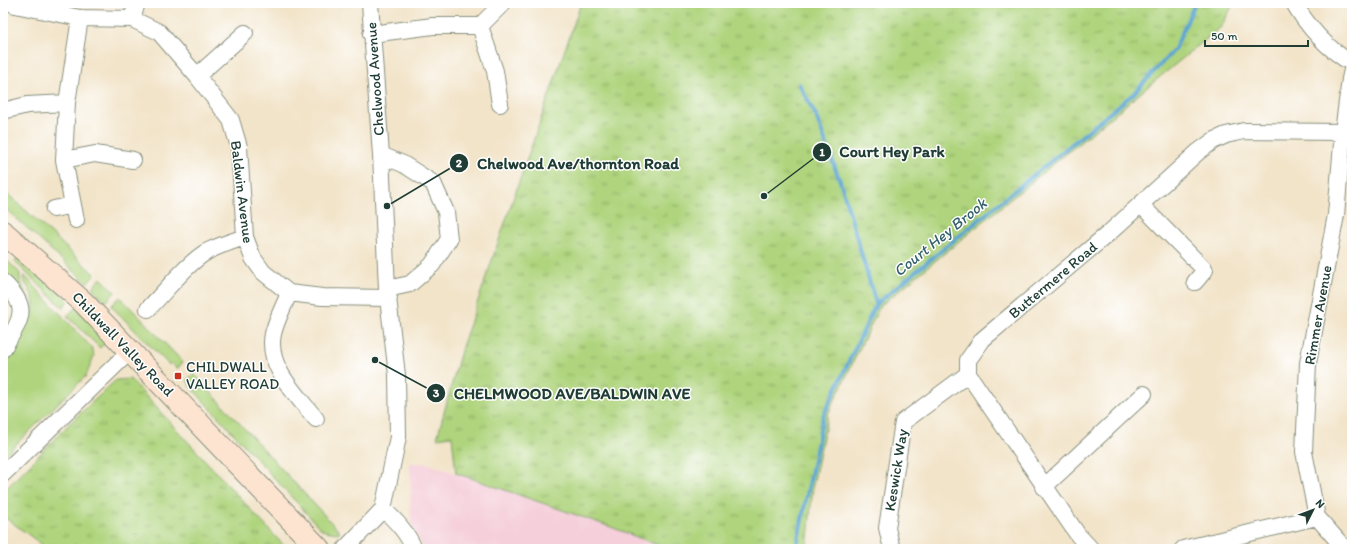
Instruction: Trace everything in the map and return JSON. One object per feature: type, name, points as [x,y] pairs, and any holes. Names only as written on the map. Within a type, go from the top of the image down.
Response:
[{"type":"main road","name":"Childwall Valley Road","points":[[3,232],[83,302],[131,350],[318,549]]},
{"type":"street","name":"Baldwin Avenue","points":[[12,3],[15,5],[80,18],[132,19],[159,32],[197,76],[231,120],[239,146],[246,237],[253,258],[263,272],[289,293],[322,297],[388,293]]},
{"type":"street","points":[[132,19],[137,3]]},
{"type":"street","name":"Chelwood Avenue","points":[[370,3],[371,34],[381,155],[388,293],[397,375],[398,437],[382,509]]},
{"type":"street","points":[[371,34],[433,26],[480,26],[503,3]]},
{"type":"street","points":[[1294,3],[1302,18],[1334,52],[1341,58],[1352,63]]},
{"type":"street","points":[[54,209],[75,213],[64,160],[67,103],[80,18]]},
{"type":"street","points":[[480,26],[496,71],[500,104]]},
{"type":"street","points":[[197,76],[245,33]]},
{"type":"street","name":"Rimmer Avenue","points":[[1317,517],[1304,452],[1308,363],[1336,215],[1346,173],[1343,132],[1352,70]]},
{"type":"street","points":[[3,111],[27,105],[67,103]]},
{"type":"street","name":"Buttermere Road","points":[[968,374],[968,360],[983,339],[1142,205],[1198,152],[1213,141],[1226,135],[1244,131],[1343,132]]},
{"type":"street","points":[[64,160],[95,154],[133,160]]},
{"type":"street","name":"Chelwood Avenue","points":[[381,155],[403,164],[433,183],[446,212],[449,239],[432,266],[410,284],[388,293]]},
{"type":"street","points":[[1142,205],[1205,270],[1195,282]]},
{"type":"street","points":[[148,309],[195,260],[223,244],[246,237]]},
{"type":"street","points":[[3,282],[12,290],[22,310],[19,323],[3,349]]},
{"type":"street","points":[[289,293],[274,332],[272,352],[282,376],[316,419]]},
{"type":"street","points":[[3,474],[131,350]]},
{"type":"street","points":[[968,374],[1044,487],[1078,535],[1090,549]]},
{"type":"street","name":"Keswick Way","points":[[892,549],[886,528],[903,422],[968,374]]},
{"type":"street","points":[[1044,487],[1144,394]]},
{"type":"street","points":[[345,549],[382,509],[398,522],[409,538],[414,549]]},
{"type":"street","points":[[1183,549],[1317,517],[1346,549]]},
{"type":"shaded area","points":[[410,463],[426,463],[611,527],[668,549],[423,549],[411,523]]},
{"type":"green space","points":[[581,3],[1234,3],[1221,27],[880,306],[828,414],[813,485],[807,549],[668,549],[611,527],[456,473],[452,436],[437,438],[462,347]]},
{"type":"green space","points":[[3,190],[95,275],[87,283],[3,206]]},
{"type":"green space","points":[[3,256],[20,273],[20,280],[31,306],[30,308],[28,308],[13,281],[3,270]]},
{"type":"green space","points":[[22,256],[68,300],[63,308],[14,261]]},
{"type":"green space","points":[[24,275],[92,348],[94,356],[86,376],[3,457],[3,361],[24,326],[28,313],[32,313],[34,309],[30,291],[23,279]]},
{"type":"green space","points":[[101,278],[115,292],[106,302],[92,288]]},
{"type":"green space","points":[[120,297],[183,362],[177,369],[171,363],[169,365],[111,306]]},
{"type":"green space","points":[[76,307],[108,340],[100,348],[67,316]]},
{"type":"green space","points":[[194,374],[340,532],[325,531],[319,527],[189,385],[190,384],[187,380]]},
{"type":"green space","points":[[130,379],[287,549],[48,549],[3,516],[3,492],[70,423],[116,380]]},
{"type":"waterway","name":"Court Hey Brook","points":[[796,549],[823,416],[876,304],[1133,94],[1175,49],[1195,3]]},
{"type":"waterway","points":[[799,84],[816,116],[841,184],[876,304]]},
{"type":"place","name":"Court Hey Park","points":[[764,196]]},
{"type":"place","name":"Chelwood Ave/thornton Road","points":[[387,206]]},
{"type":"place","name":"CHELMWOOD AVE/BALDWIN AVE","points":[[375,360]]},
{"type":"place","name":"CHILDWALL VALLEY ROAD","points":[[178,376]]}]
